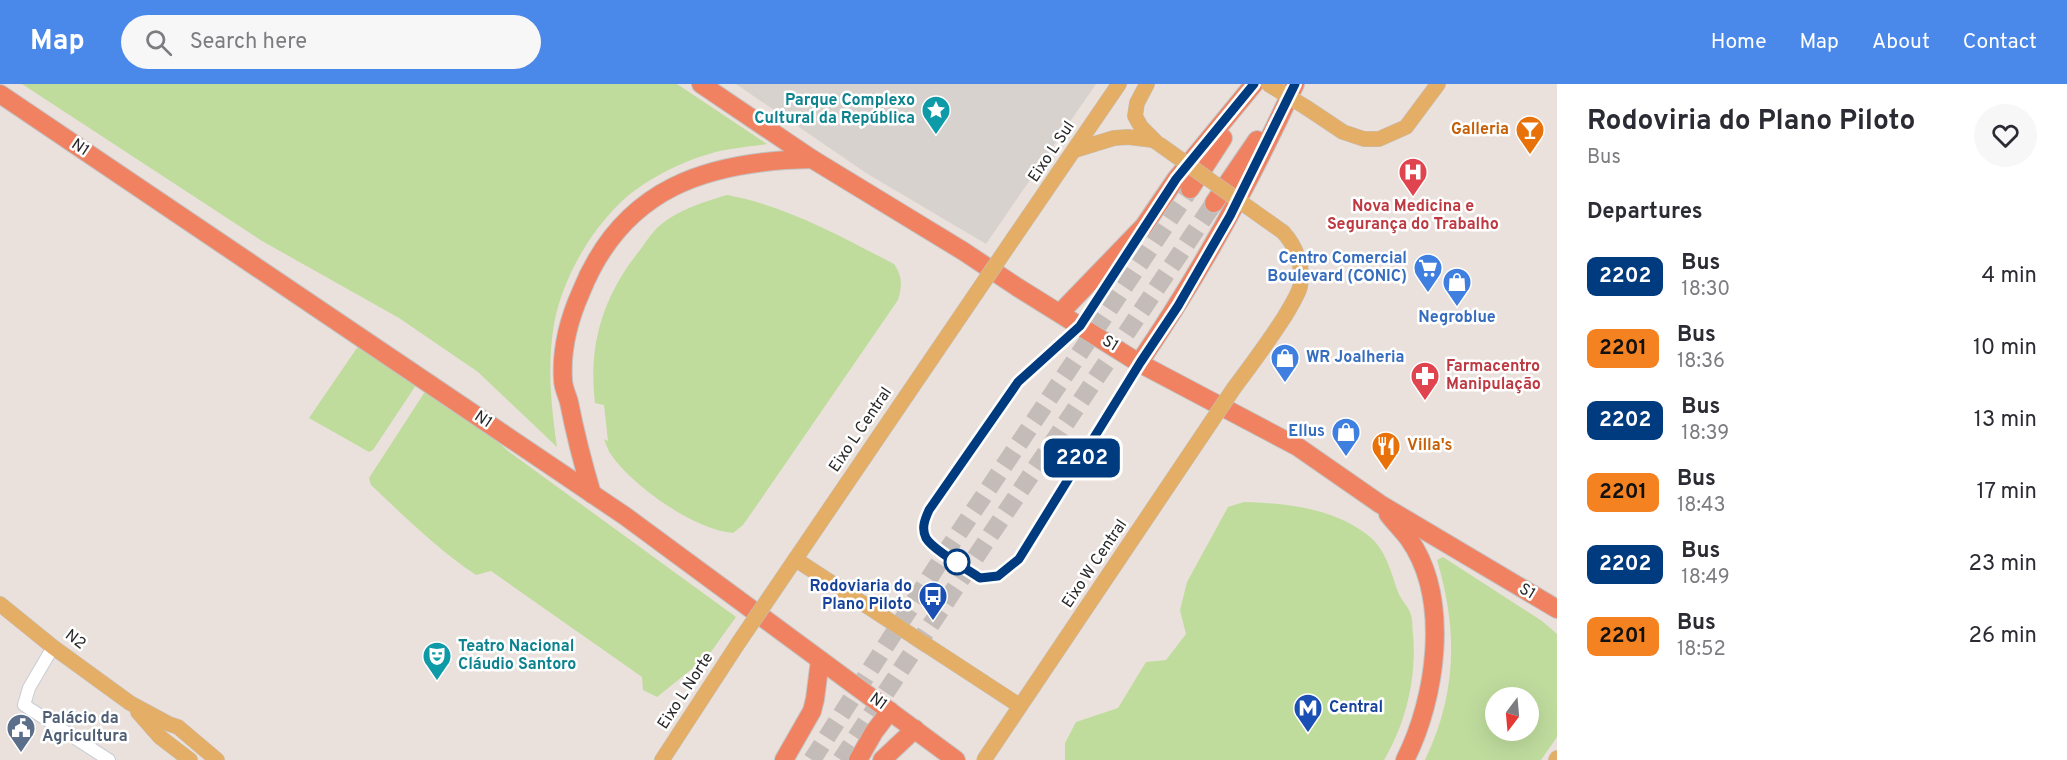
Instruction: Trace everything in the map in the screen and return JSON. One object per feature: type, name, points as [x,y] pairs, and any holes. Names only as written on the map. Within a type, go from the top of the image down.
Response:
[{"type":"highway","name":"S1","points":[[701,84],[812,159],[963,250],[1017,287],[1140,363],[1298,447],[1380,504],[1557,609]]},
{"type":"highway","points":[[1060,313],[1144,226],[1176,179],[1254,84]]},
{"type":"highway","points":[[1190,189],[1259,84]]},
{"type":"highway","points":[[1214,203],[1295,84]]},
{"type":"highway","points":[[1140,363],[1178,306],[1230,216],[1295,84]]},
{"type":"highway","name":"N1","points":[[0,94],[592,494],[956,760]]},
{"type":"highway","points":[[592,494],[572,424],[563,382],[565,345],[572,314],[589,271],[607,243],[623,222],[640,207],[669,188],[721,168],[781,160],[812,159]]},
{"type":"highway","points":[[1380,504],[1410,541],[1426,575],[1434,616],[1433,669],[1420,726],[1405,760]]},
{"type":"highway","points":[[784,760],[812,711],[820,660]]},
{"type":"highway","points":[[858,760],[874,732],[890,711]]},
{"type":"highway","points":[[882,760],[915,729]]},
{"type":"main road","name":"Eixo L Sul","points":[[1013,239],[1119,84]]},
{"type":"main road","points":[[1147,84],[1137,103],[1135,116],[1156,142]]},
{"type":"main road","points":[[1268,84],[1343,132],[1364,139],[1379,139],[1407,127],[1438,84]]},
{"type":"main road","points":[[1075,150],[1114,138],[1128,137],[1156,142]]},
{"type":"main road","name":"Eixo W Central","points":[[984,760],[1234,388],[1271,338],[1293,302],[1299,287],[1301,270],[1298,258],[1292,242],[1283,232],[1156,142]]},
{"type":"main road","name":"Eixo L Central","points":[[739,642],[1013,239]]},
{"type":"main road","points":[[795,559],[1020,706]]},
{"type":"main road","name":"N2","points":[[0,604],[130,704],[178,727],[217,760]]},
{"type":"main road","name":"Eixo L Norte","points":[[662,760],[739,642]]},
{"type":"main road","name":"N2","points":[[130,704],[160,737],[190,760]]},
{"type":"main road","points":[[673,743],[678,760]]},
{"type":"street","points":[[53,647],[29,688],[24,705],[109,760]]},
{"type":"green space","points":[[22,84],[677,84],[767,144],[716,152],[673,168],[648,181],[618,205],[586,245],[563,292],[554,324],[551,386],[557,447],[478,372],[399,318],[262,241]]},
{"type":"green space","points":[[727,195],[771,206],[833,233],[894,264],[901,282],[898,300],[743,525],[733,533],[701,524],[666,505],[622,468],[611,454],[604,439],[608,441],[604,405],[595,403],[593,381],[596,341],[601,322],[616,285],[627,267],[664,222],[690,208]]},
{"type":"green space","points":[[361,342],[422,376],[373,450],[369,452],[309,418]]},
{"type":"green space","points":[[428,387],[437,387],[508,451],[736,617],[708,656],[657,697],[643,690],[642,677],[491,571],[476,575],[422,532],[371,485],[369,478]]},
{"type":"green space","points":[[1244,502],[1293,506],[1341,519],[1369,536],[1384,555],[1398,592],[1411,615],[1414,650],[1411,683],[1404,715],[1384,760],[1065,760],[1065,743],[1076,722],[1118,708],[1146,662],[1166,660],[1186,634],[1180,610],[1187,582],[1228,507]]},
{"type":"green space","points":[[1443,557],[1542,621],[1557,634],[1557,737],[1541,760],[1425,760],[1436,735],[1443,710],[1451,662],[1451,637],[1444,586],[1437,560]]},
{"type":"shaded area","name":"Parque Complexo Cultural da República","points":[[736,84],[1096,84],[986,244],[866,173]]},
{"type":"tunnel","points":[[812,760],[950,546],[1190,189]]},
{"type":"tunnel","points":[[841,760],[1214,203]]},
{"type":"bus line","name":"2202","points":[[1254,84],[1176,179],[1080,326],[1018,382],[929,510],[924,521],[924,531],[933,546],[980,578],[989,579],[998,576],[1019,559],[1140,363],[1178,306],[1230,216],[1295,84]]},
{"type":"place","name":"Parque Complexo Cultural da República","points":[[936,136]]},
{"type":"place","name":"Galleria","points":[[1530,156]]},
{"type":"place","name":"Nova Medicina e Segurança do Trabalho","points":[[1413,198]]},
{"type":"place","name":"Centro Comercial Boulevard (CONIC)","points":[[1428,294]]},
{"type":"place","name":"Negroblue","points":[[1457,308]]},
{"type":"place","name":"WR Joalheria","points":[[1285,384]]},
{"type":"place","name":"Farmacentro Manipulação","points":[[1425,402]]},
{"type":"place","name":"Ellus","points":[[1346,458]]},
{"type":"place","name":"Villa's","points":[[1386,472]]},
{"type":"place","name":"Rodoviaria do Plano Piloto","points":[[933,622]]},
{"type":"place","name":"Teatro Nacional Cláudio Santoro","points":[[437,682]]},
{"type":"place","name":"Central","points":[[1308,734]]},
{"type":"place","name":"Palácio da Agricultura","points":[[21,754]]}]
